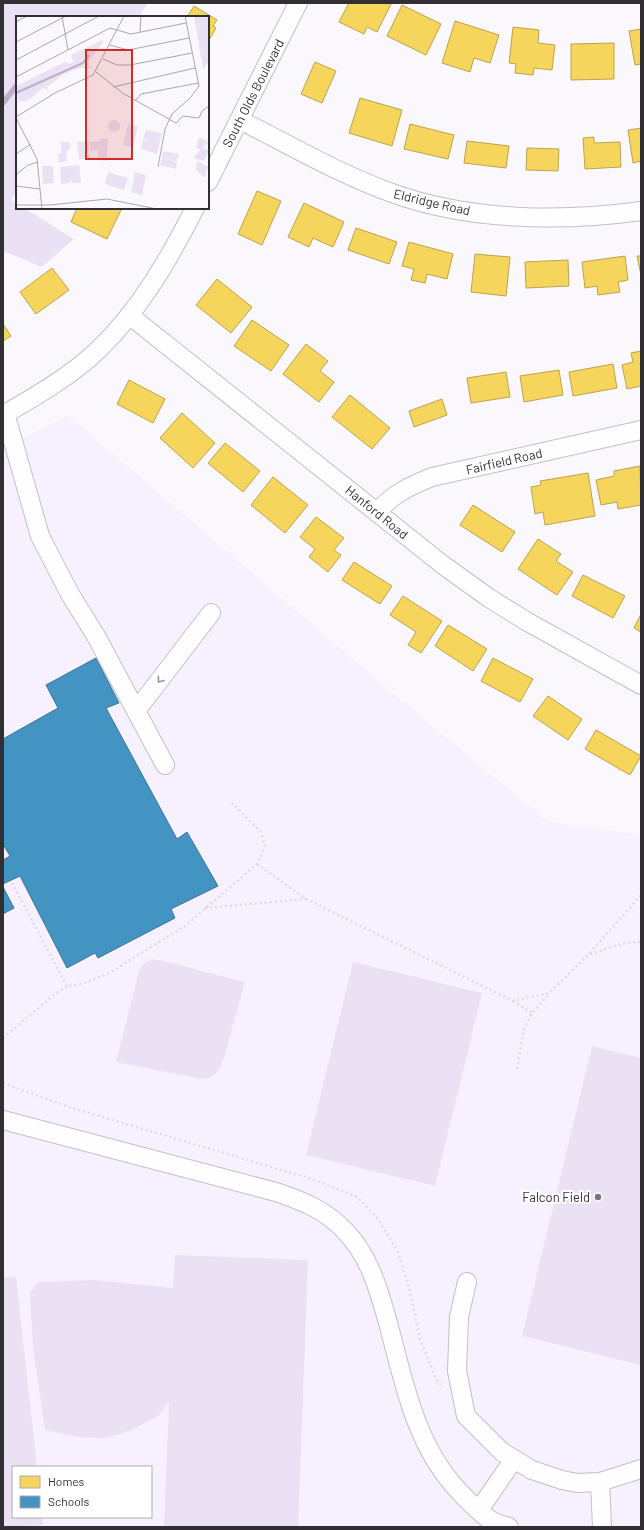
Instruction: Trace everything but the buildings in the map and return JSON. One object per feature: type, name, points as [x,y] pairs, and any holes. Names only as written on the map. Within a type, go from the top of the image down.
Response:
[{"type":"street","name":"South Olds Boulevard","points":[[209,180],[298,3]]},
{"type":"street","name":"Eldridge Road","points":[[240,120],[344,173],[393,193],[426,203],[469,212],[525,217],[566,218],[641,211]]},
{"type":"street","points":[[165,765],[140,706],[70,594],[40,536],[4,414],[40,393],[99,350],[154,284],[194,209]]},
{"type":"street","name":"Hanford Road","points":[[129,315],[443,565],[489,598],[526,621],[641,685]]},
{"type":"street","name":"Fairfield Road","points":[[377,513],[391,498],[416,483],[432,477],[641,430]]},
{"type":"street","points":[[140,706],[211,613]]},
{"type":"street","points":[[3,1120],[276,1192],[309,1204],[338,1223],[363,1255],[377,1285],[412,1409],[423,1441],[436,1462],[463,1496],[491,1520],[509,1527]]},
{"type":"street","points":[[468,1282],[459,1317],[457,1371],[466,1416],[502,1452],[532,1470],[562,1480],[577,1483],[600,1482],[641,1469]]},
{"type":"street","points":[[479,1510],[514,1459]]},
{"type":"street","points":[[600,1482],[602,1527]]},
{"type":"path","points":[[3,1038],[55,994],[67,986],[82,984],[109,973],[185,926],[257,864],[265,847],[261,832],[232,803]]},
{"type":"path","points":[[257,864],[306,899],[512,1001],[532,1013]]},
{"type":"path","points":[[12,883],[67,986]]},
{"type":"path","points":[[517,1069],[524,1029],[532,1013],[549,993],[589,954],[641,895]]},
{"type":"path","points":[[205,908],[306,899]]},
{"type":"path","points":[[589,954],[625,943],[641,942]]},
{"type":"path","points":[[512,1001],[549,993]]},
{"type":"shaded area","points":[[3,3],[148,3],[139,16],[16,16],[16,192],[11,200],[16,203],[16,209],[26,209],[74,239],[42,267],[3,251]]},
{"type":"shaded area","points":[[67,415],[403,702],[548,822],[641,835],[641,1527],[3,1527],[3,449]]},
{"type":"shaded area","points":[[151,959],[245,982],[224,1058],[219,1069],[214,1075],[202,1079],[116,1062],[139,971],[143,964]]},
{"type":"shaded area","points":[[353,962],[482,993],[435,1186],[306,1155]]},
{"type":"shaded area","name":"Falcon Field","points":[[592,1046],[641,1058],[641,1365],[522,1336]]},
{"type":"shaded area","points":[[175,1255],[308,1260],[298,1527],[164,1527],[169,1402],[159,1415],[132,1430],[106,1438],[78,1437],[45,1430],[33,1348],[30,1293],[38,1282],[94,1280],[173,1288]]},
{"type":"shaded area","points":[[16,1277],[37,1466],[12,1466],[12,1518],[42,1518],[43,1525],[3,1527],[3,1278]]},
{"type":"waterway","points":[[3,103],[16,86]]},
{"type":"place","name":"Falcon Field","points":[[598,1197]]}]
